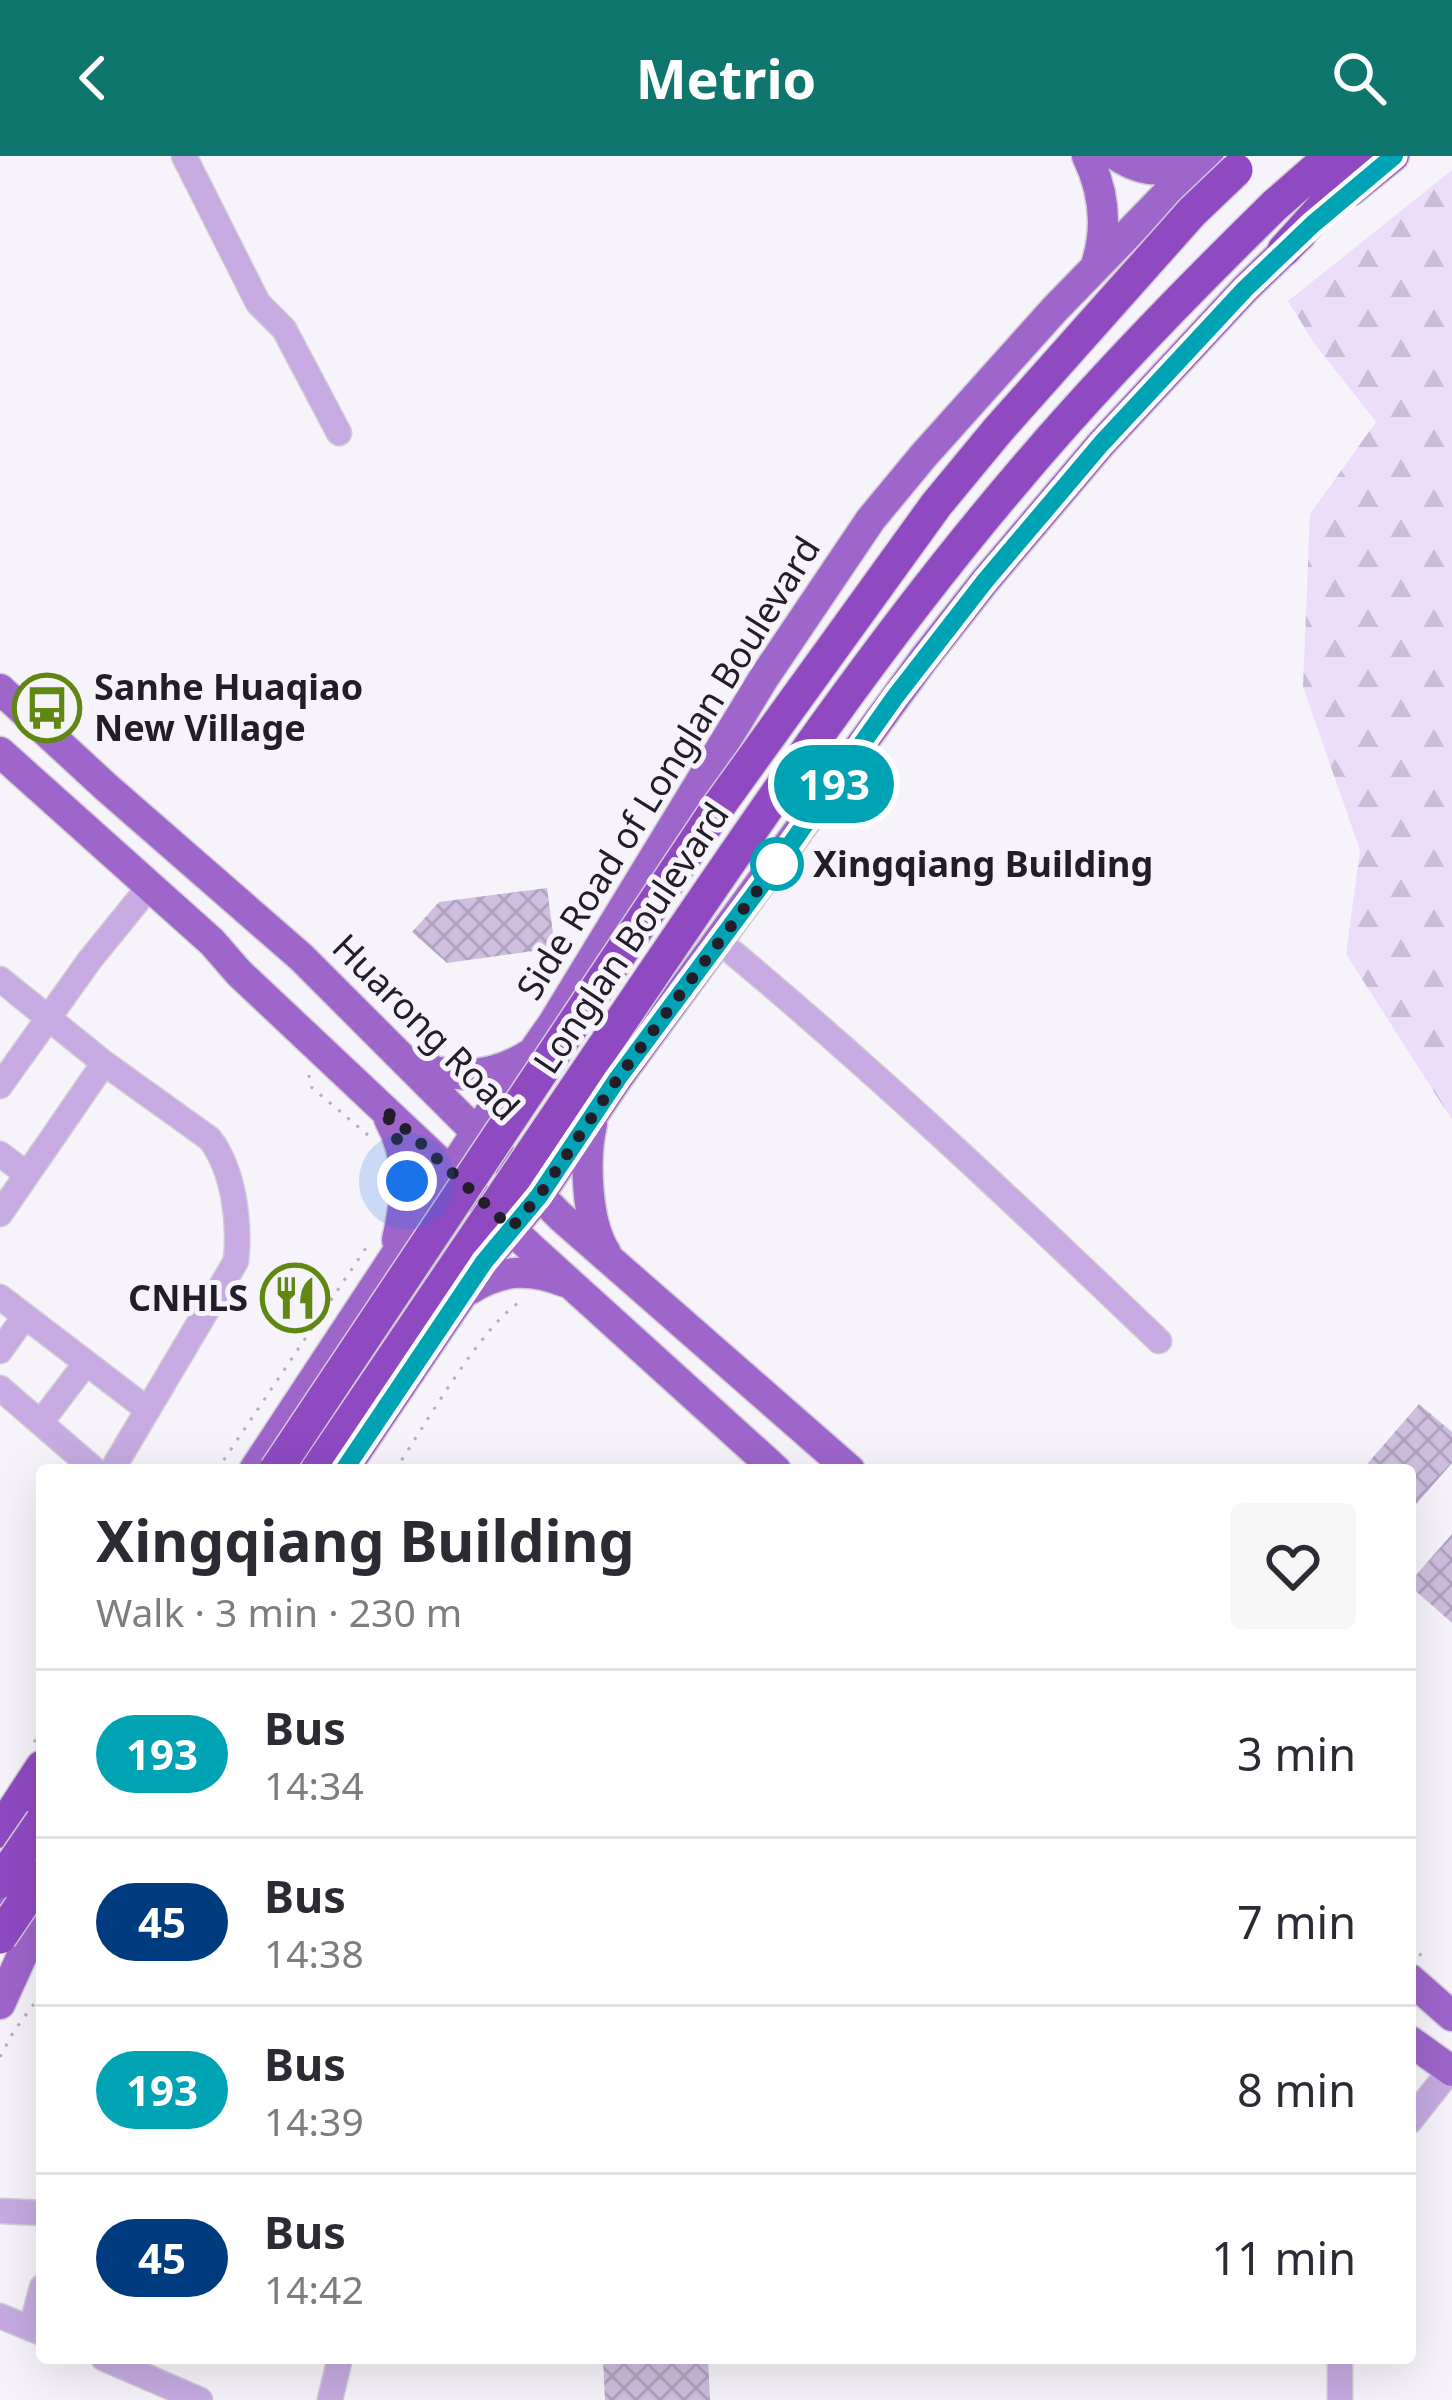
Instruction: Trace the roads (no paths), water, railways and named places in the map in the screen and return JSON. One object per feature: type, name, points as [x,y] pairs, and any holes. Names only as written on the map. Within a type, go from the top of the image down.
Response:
[{"type":"highway","name":"Longlan Boulevard","points":[[321,1464],[740,845],[915,605],[1012,484],[1112,371],[1275,205],[1331,156]]},
{"type":"highway","points":[[1284,250],[1369,156]]},
{"type":"highway","name":"Longlan Boulevard","points":[[280,1464],[718,807],[922,524],[1231,161]]},
{"type":"highway","points":[[1,1830],[36,1776]]},
{"type":"highway","points":[[0,1937],[21,1865]]},
{"type":"main road","points":[[1087,156],[1102,200],[1103,236],[1096,265]]},
{"type":"main road","points":[[1117,156],[1151,171],[1182,165],[1197,156]]},
{"type":"main road","points":[[348,1464],[618,1078],[985,581],[1101,444],[1284,250],[1394,156]]},
{"type":"main road","name":"Side Road of Longlan Boulevard","points":[[258,1464],[387,1250],[451,1172],[535,1051],[765,676],[871,519],[1096,265],[1231,161]]},
{"type":"main road","name":"Huarong Road","points":[[0,689],[301,957],[539,1196],[843,1464]]},
{"type":"main road","points":[[0,752],[212,942],[239,974],[769,1464]]},
{"type":"main road","points":[[552,1025],[548,1058],[566,1084],[596,1089],[618,1078]]},
{"type":"main road","points":[[402,1058],[433,1071],[474,1076],[497,1071],[535,1051]]},
{"type":"main road","points":[[383,1108],[403,1153],[407,1181],[406,1202],[387,1250]]},
{"type":"main road","points":[[595,1114],[588,1159],[592,1216],[598,1239],[613,1262]]},
{"type":"main road","points":[[387,1250],[414,1241],[446,1250],[463,1277],[464,1293]]},
{"type":"main road","points":[[464,1293],[497,1274],[515,1271],[551,1276],[573,1286]]},
{"type":"main road","points":[[21,1865],[36,1902]]},
{"type":"main road","points":[[0,1978],[36,1922]]},
{"type":"main road","points":[[0,2004],[36,1925]]},
{"type":"main road","points":[[1416,1983],[1452,2016]]},
{"type":"main road","points":[[1416,2045],[1452,2069]]},
{"type":"street","points":[[184,156],[258,303],[284,328],[339,433]]},
{"type":"street","points":[[0,1086],[148,887]]},
{"type":"street","points":[[719,941],[800,1008],[1160,1341]]},
{"type":"street","points":[[0,979],[104,1063],[210,1139],[229,1174],[236,1261],[116,1464]]},
{"type":"street","points":[[0,1214],[104,1063]]},
{"type":"street","points":[[0,1154],[28,1174]]},
{"type":"street","points":[[0,1297],[148,1410]]},
{"type":"street","points":[[0,1352],[25,1316]]},
{"type":"street","points":[[41,1422],[86,1363]]},
{"type":"street","points":[[0,1388],[88,1464]]},
{"type":"street","points":[[1416,2114],[1452,2069]]},
{"type":"street","points":[[2,2211],[36,2213]]},
{"type":"street","points":[[0,2316],[36,2331]]},
{"type":"street","points":[[117,2364],[200,2400]]},
{"type":"street","points":[[330,2400],[339,2364]]},
{"type":"street","points":[[1340,2364],[1340,2400]]},
{"type":"place","name":"Sanhe Huaqiao New Village","points":[[47,708]]},
{"type":"place","name":"Xingqiang Building","points":[[777,864]]},
{"type":"place","name":"CNHLS","points":[[295,1298]]}]
